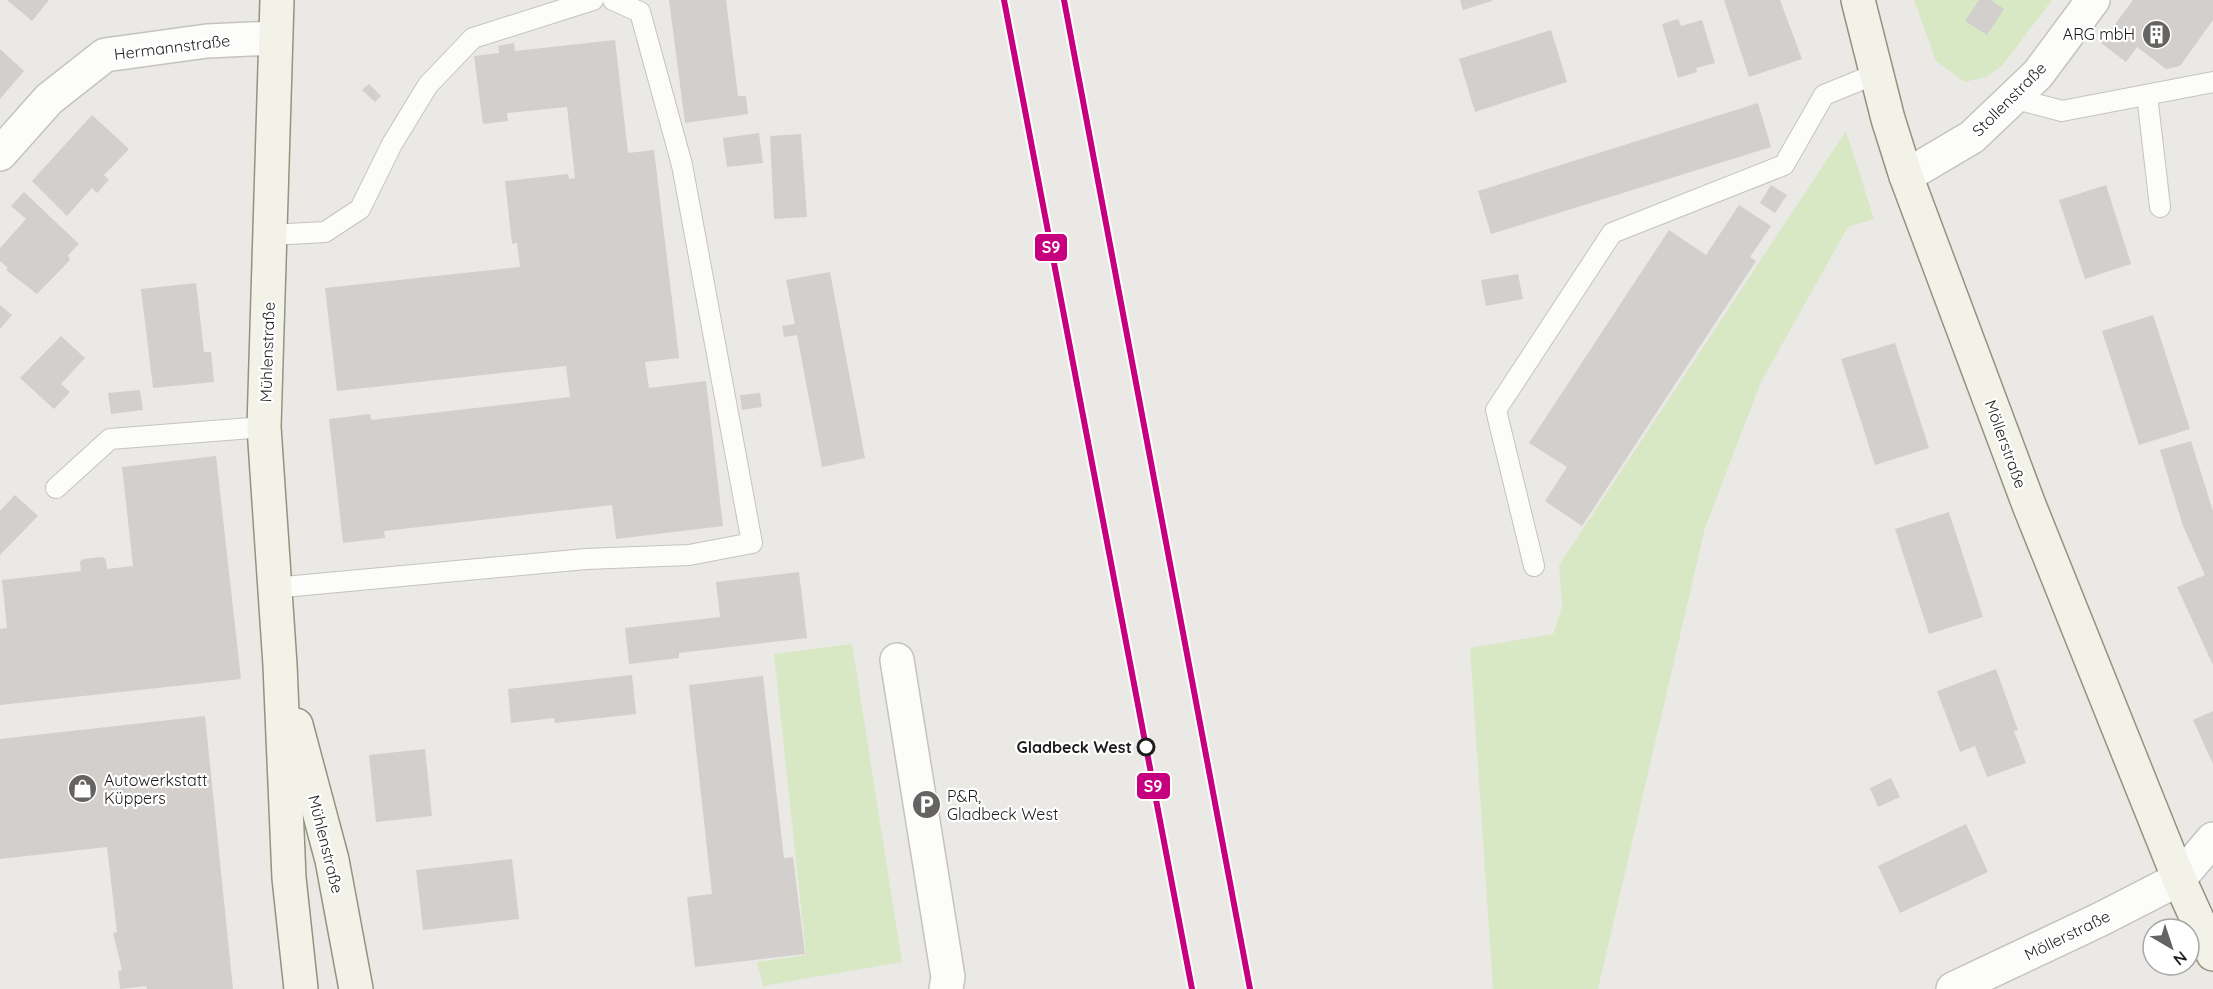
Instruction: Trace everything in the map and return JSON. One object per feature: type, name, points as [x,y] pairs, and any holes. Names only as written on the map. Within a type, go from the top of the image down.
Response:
[{"type":"main road","points":[[274,38],[277,0]]},
{"type":"main road","name":"Möllerstraße","points":[[1858,0],[1888,119],[1906,176],[2029,505],[2179,879],[2213,954]]},
{"type":"main road","name":"Mühlenstraße","points":[[274,38],[264,427],[273,588],[280,665],[289,878],[301,989]]},
{"type":"main road","name":"Mühlenstraße","points":[[280,665],[332,860],[356,989]]},
{"type":"street","name":"Stollenstraße","points":[[1906,176],[1972,137],[2038,74],[2092,0]]},
{"type":"street","name":"Hermannstraße","points":[[0,154],[49,99],[105,55],[207,41],[274,38]]},
{"type":"street","points":[[897,660],[948,977],[945,989]]},
{"type":"street","name":"Möllerstraße","points":[[1953,989],[2102,919],[2179,879],[2213,839]]},
{"type":"lane","points":[[270,236],[325,232],[360,208],[392,144],[428,85],[473,38],[593,0]]},
{"type":"lane","points":[[273,588],[586,559],[689,555],[752,543],[682,165],[640,12],[613,0]]},
{"type":"lane","points":[[1534,566],[1496,410],[1612,233],[1784,165],[1824,95],[1878,73]]},
{"type":"lane","points":[[2012,99],[2062,111],[2213,82]]},
{"type":"lane","points":[[2147,95],[2160,207]]},
{"type":"lane","points":[[56,489],[110,439],[264,427]]},
{"type":"green space","points":[[1914,0],[2052,0],[2002,66],[1986,77],[1965,82],[1936,61]]},
{"type":"green space","points":[[1846,131],[1874,219],[1848,227],[1761,382],[1705,528],[1598,989],[1493,989],[1470,648],[1553,634],[1562,606],[1559,565]]},
{"type":"green space","points":[[852,644],[902,962],[763,986],[757,962],[806,955],[774,654]]},
{"type":"building","points":[[7,0],[49,0],[32,21]]},
{"type":"building","points":[[669,0],[726,0],[738,96],[746,96],[748,114],[685,123]]},
{"type":"building","points":[[1460,0],[1492,0],[1492,1],[1463,10]]},
{"type":"building","points":[[1724,0],[1780,0],[1802,59],[1749,77]]},
{"type":"building","points":[[1979,0],[1991,0],[2004,9],[1987,35],[1965,21]]},
{"type":"building","name":"ARG mbH","points":[[2133,0],[2213,0],[2213,20],[2180,66],[2166,69],[2137,47],[2126,62],[2101,43]]},
{"type":"building","points":[[1678,19],[1681,26],[1702,20],[1715,63],[1696,68],[1697,72],[1678,78],[1662,24]]},
{"type":"building","points":[[1551,30],[1567,82],[1475,112],[1459,59]]},
{"type":"building","points":[[615,40],[628,153],[654,150],[679,358],[645,362],[649,388],[706,381],[723,526],[616,539],[612,505],[384,531],[385,538],[343,543],[329,419],[370,414],[371,420],[570,397],[566,366],[337,391],[325,288],[520,267],[517,243],[512,244],[505,181],[568,174],[569,179],[575,178],[567,107],[507,113],[508,121],[483,124],[474,56],[499,53],[498,46],[514,43],[515,51]]},
{"type":"building","points":[[0,49],[24,71],[0,99]]},
{"type":"building","points":[[369,84],[381,96],[375,102],[362,90]]},
{"type":"building","points":[[1758,103],[1771,147],[1491,234],[1478,191]]},
{"type":"building","points":[[92,115],[129,149],[104,175],[109,180],[97,193],[92,188],[67,216],[32,181]]},
{"type":"building","points":[[759,133],[763,163],[727,167],[723,138]]},
{"type":"building","points":[[801,134],[807,217],[774,219],[770,136]]},
{"type":"building","points":[[1771,185],[1787,195],[1775,213],[1760,203]]},
{"type":"building","points":[[2106,185],[2131,264],[2085,279],[2059,200]]},
{"type":"building","points":[[24,192],[79,244],[68,255],[70,260],[37,294],[6,270],[8,268],[0,261],[0,248],[26,219],[11,206]]},
{"type":"building","points":[[1739,205],[1771,226],[1750,257],[1756,261],[1582,526],[1545,501],[1567,467],[1529,443],[1669,230],[1706,255]]},
{"type":"building","points":[[830,272],[865,458],[822,467],[797,335],[784,337],[782,326],[795,324],[786,280]]},
{"type":"building","points":[[1518,274],[1523,299],[1486,306],[1481,280]]},
{"type":"building","points":[[196,283],[204,352],[211,352],[214,382],[153,388],[141,289]]},
{"type":"building","points":[[0,305],[12,315],[0,329]]},
{"type":"building","points":[[2153,315],[2190,429],[2139,445],[2102,331]]},
{"type":"building","points":[[61,336],[85,358],[61,384],[70,392],[54,409],[20,378]]},
{"type":"building","points":[[1895,343],[1929,448],[1875,465],[1841,359]]},
{"type":"building","points":[[140,390],[143,410],[111,414],[108,393]]},
{"type":"building","points":[[760,393],[762,407],[742,410],[740,395]]},
{"type":"building","points":[[2191,441],[2213,511],[2213,665],[2177,587],[2205,575],[2183,526],[2160,450]]},
{"type":"building","points":[[216,456],[241,679],[0,705],[0,629],[7,628],[2,580],[81,571],[80,562],[83,559],[103,557],[106,560],[107,569],[133,566],[122,467]]},
{"type":"building","points":[[15,495],[38,516],[0,555],[0,511]]},
{"type":"building","points":[[1949,512],[1983,617],[1929,634],[1895,529]]},
{"type":"building","points":[[799,572],[807,638],[679,653],[679,658],[629,664],[625,628],[720,617],[716,582]]},
{"type":"building","points":[[1996,669],[2018,730],[2014,731],[2026,763],[1987,777],[1975,746],[1960,752],[1937,691]]},
{"type":"building","points":[[632,675],[636,714],[555,723],[554,718],[511,723],[508,689]]},
{"type":"building","points":[[763,676],[784,858],[793,857],[805,954],[695,967],[687,897],[712,894],[689,685]]},
{"type":"building","points":[[2213,711],[2213,764],[2193,720]]},
{"type":"building","points":[[205,716],[233,989],[147,989],[146,986],[120,989],[118,971],[122,970],[113,933],[117,932],[107,847],[0,859],[0,739]]},
{"type":"building","points":[[425,749],[432,816],[376,822],[369,755]]},
{"type":"building","points":[[1891,778],[1900,797],[1878,807],[1870,788]]},
{"type":"building","points":[[1966,824],[1988,872],[1900,913],[1878,866]]},
{"type":"building","points":[[512,859],[519,919],[423,930],[416,870]]},
{"type":"transit line","name":"S9","points":[[1004,0],[1192,989]]},
{"type":"transit line","name":"S9","points":[[1064,0],[1250,989]]},
{"type":"place","name":"ARG mbH","points":[[2156,34]]},
{"type":"place","name":"Gladbeck West","points":[[1146,747]]},
{"type":"place","name":"Autowerkstatt Küppers","points":[[83,789]]},
{"type":"place","name":"P&R, Gladbeck West","points":[[926,805]]}]
